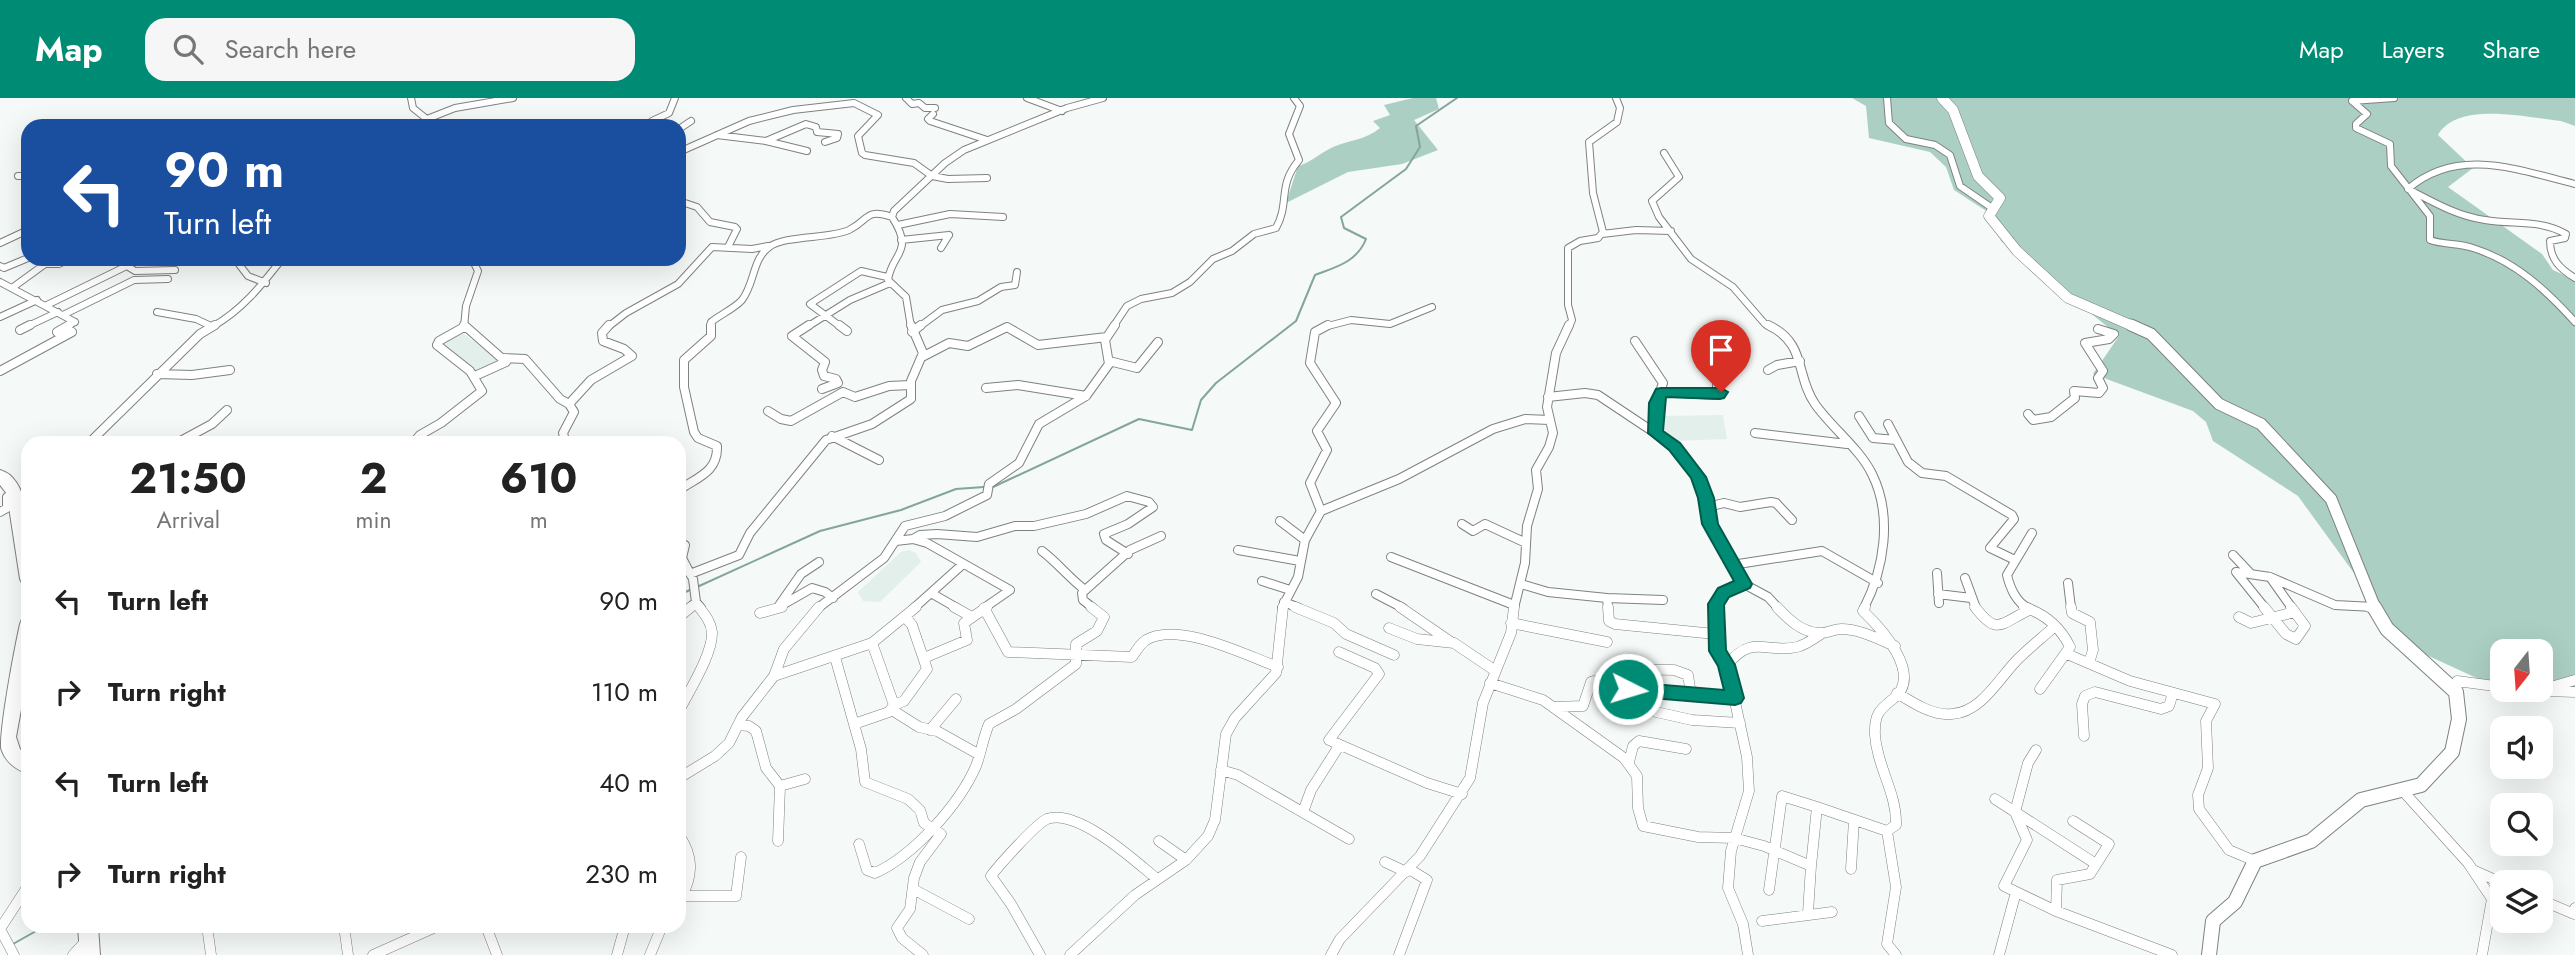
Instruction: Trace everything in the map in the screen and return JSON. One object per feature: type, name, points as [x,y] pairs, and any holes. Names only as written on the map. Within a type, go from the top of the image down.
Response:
[{"type":"highway","points":[[0,475],[20,495]]},
{"type":"highway","points":[[21,681],[7,737],[10,751],[21,760]]},
{"type":"main road","points":[[1942,98],[1953,110],[1978,176],[2000,198],[1989,216],[1999,232],[2068,298],[2151,334],[2219,404],[2260,424],[2336,507],[2374,607],[2388,629],[2456,692],[2459,719],[2452,752],[2421,785],[2361,800],[2311,841],[2255,861],[2235,902],[2213,921],[2209,955]]},
{"type":"street","points":[[411,98],[413,108],[427,119],[455,108],[513,98]]},
{"type":"street","points":[[656,119],[669,113],[675,98]]},
{"type":"street","points":[[906,98],[912,104],[919,103],[934,111],[928,119],[930,121],[987,140]]},
{"type":"street","points":[[1027,98],[1062,111]]},
{"type":"street","points":[[892,217],[896,209],[956,154],[1062,111],[1103,98]]},
{"type":"street","points":[[686,773],[723,749],[774,676],[789,642],[813,613],[884,558],[905,526],[956,512],[984,498],[989,488],[1019,463],[1035,429],[1043,420],[1086,396],[1105,371],[1109,361],[1105,345],[1107,337],[1127,306],[1141,299],[1172,293],[1190,282],[1213,259],[1232,251],[1254,234],[1273,230],[1279,225],[1283,214],[1283,182],[1299,160],[1289,139],[1292,121],[1300,106],[1294,98]]},
{"type":"street","points":[[1602,234],[1593,193],[1589,142],[1593,137],[1608,132],[1617,120],[1621,108],[1616,98]]},
{"type":"street","points":[[1887,98],[1889,123],[1906,139],[1935,145],[1950,155],[1960,186],[1992,208]]},
{"type":"street","points":[[2394,98],[2351,103],[2364,109],[2367,114],[2356,124],[2356,128],[2390,144],[2392,166],[2430,216],[2430,240],[2439,244],[2471,247],[2519,268],[2555,299],[2575,322]]},
{"type":"street","points":[[686,149],[765,116],[859,100],[878,115],[858,136],[862,153],[914,163],[932,176],[948,179],[987,177]]},
{"type":"street","points":[[686,124],[691,121]]},
{"type":"street","points":[[766,141],[806,124],[816,127],[817,131],[838,134],[836,138],[825,142]]},
{"type":"street","points":[[717,135],[766,141],[807,151]]},
{"type":"street","points":[[1664,153],[1679,177],[1664,189],[1662,195],[1652,201],[1659,217],[1691,259],[1733,287],[1765,324],[1789,338],[1814,402],[1872,473],[1877,485],[1883,526],[1882,568],[1878,583],[1863,611],[1887,633],[1895,646],[1904,679],[1895,698],[1884,703],[1877,714],[1875,732],[1880,759],[1895,803],[1896,825],[1887,831]]},
{"type":"street","points":[[2407,189],[2420,174],[2471,163],[2575,184]]},
{"type":"street","points":[[2407,189],[2448,212],[2486,220],[2551,225],[2566,234],[2565,239],[2550,241],[2551,256],[2564,271],[2575,278]]},
{"type":"street","points":[[686,203],[697,207],[710,222],[737,229],[729,245]]},
{"type":"street","points":[[569,404],[591,380],[632,356],[624,349],[603,341],[602,333],[609,325],[625,312],[678,284],[712,247],[729,245],[751,251],[849,230],[867,215],[877,212],[892,217],[898,225],[901,255],[888,280],[792,336],[796,342],[825,362],[822,370],[824,376],[836,379],[838,383],[822,389]]},
{"type":"street","points":[[898,225],[938,214],[975,213],[1003,217]]},
{"type":"street","points":[[1331,955],[1340,939],[1407,871],[1462,794],[1470,778],[1480,718],[1494,670],[1507,646],[1514,605],[1521,584],[1527,526],[1538,489],[1536,470],[1549,447],[1553,433],[1546,407],[1558,348],[1572,326],[1568,305],[1568,248],[1598,238],[1602,234],[1636,230],[1671,231]]},
{"type":"street","points":[[0,243],[21,233]]},
{"type":"street","points":[[901,240],[949,235],[941,248]]},
{"type":"street","points":[[686,486],[712,472],[718,454],[717,446],[698,438],[694,432],[684,387],[684,360],[711,336],[711,322],[742,300],[753,278],[758,258],[771,245]]},
{"type":"street","points":[[1,268],[21,261]]},
{"type":"street","points":[[12,288],[42,266]]},
{"type":"street","points":[[47,305],[127,266],[135,271],[175,270]]},
{"type":"street","points":[[240,266],[248,276],[266,283]]},
{"type":"street","points":[[97,436],[157,374],[211,326],[233,314],[266,283],[277,266]]},
{"type":"street","points":[[475,376],[506,362],[464,327],[462,312],[473,290],[478,271],[476,266]]},
{"type":"street","points":[[848,331],[825,317],[810,303],[861,271],[888,280],[908,301],[912,332],[924,356]]},
{"type":"street","points":[[912,332],[937,312],[978,301],[1001,288],[1015,285],[1017,272]]},
{"type":"street","points":[[20,330],[134,280],[168,279]]},
{"type":"street","points":[[0,282],[75,322],[57,332]]},
{"type":"street","points":[[0,317],[37,300]]},
{"type":"street","points":[[1321,511],[1310,483],[1326,450],[1317,431],[1336,403],[1331,389],[1318,377],[1310,363],[1315,332],[1332,323],[1351,320],[1390,324],[1432,307]]},
{"type":"street","points":[[157,312],[197,319],[211,326]]},
{"type":"street","points":[[418,436],[441,423],[482,391],[475,376],[437,345],[464,327]]},
{"type":"street","points":[[691,577],[743,552],[750,533],[822,443],[832,436],[872,424],[911,399],[911,385],[924,356],[949,343],[968,345],[1007,327],[1038,345],[1107,337]]},
{"type":"street","points":[[2028,414],[2033,420],[2051,417],[2075,398],[2074,391],[2099,393],[2103,388],[2101,380],[2098,379],[2103,371],[2085,343],[2109,339],[2113,334],[2098,329]]},
{"type":"street","points":[[0,371],[72,332]]},
{"type":"street","points":[[1635,341],[1663,383],[1656,403],[1656,433]]},
{"type":"street","points":[[1109,361],[1137,368],[1158,342]]},
{"type":"street","points":[[503,358],[525,359],[560,399],[569,404],[574,412],[564,436]]},
{"type":"street","points":[[1768,370],[1777,365],[1800,361]]},
{"type":"street","points":[[157,374],[192,375],[230,370]]},
{"type":"street","points":[[768,411],[790,421],[843,392],[855,397],[889,386],[911,385]]},
{"type":"street","points":[[986,388],[1018,386],[1086,396]]},
{"type":"street","points":[[1661,392],[1719,395],[1717,386]]},
{"type":"street","points":[[1548,397],[1585,393],[1598,395],[1656,433],[1684,457],[1702,485],[1710,524],[1744,584],[1768,597],[1779,610],[1805,630],[1821,634]]},
{"type":"street","points":[[190,436],[212,424],[228,410]]},
{"type":"street","points":[[1860,415],[1872,438],[1896,440]]},
{"type":"street","points":[[1070,955],[1135,895],[1186,860],[1203,843],[1212,828],[1223,746],[1230,726],[1272,681],[1278,667],[1284,602],[1298,577],[1305,540],[1321,511],[1399,479],[1493,429],[1525,419],[1550,421]]},
{"type":"street","points":[[1888,424],[1908,462],[1922,473],[1942,475],[2012,515],[2014,519],[1990,548],[2015,560]]},
{"type":"street","points":[[1755,433],[1847,444]]},
{"type":"street","points":[[832,436],[880,460]]},
{"type":"street","points":[[0,512],[8,508],[7,497],[20,495]]},
{"type":"street","points":[[914,540],[928,535],[977,537],[1008,528],[1034,526],[1086,514],[1127,496],[1149,502],[1153,507],[1128,524],[1104,534],[1106,540],[1128,554]]},
{"type":"street","points":[[1707,507],[1724,503],[1740,507],[1771,502],[1776,503],[1792,520]]},
{"type":"street","points":[[1280,521],[1305,540]]},
{"type":"street","points":[[1462,524],[1473,531],[1485,524],[1526,542]]},
{"type":"street","points":[[2032,533],[2027,546],[2007,575],[2009,585],[2022,606],[2042,613],[2068,639],[2070,647],[2040,689]]},
{"type":"street","points":[[859,844],[867,870],[875,873],[892,867],[931,829],[976,766],[989,724],[1016,709],[1076,664],[1079,655],[1076,644],[1097,631],[1104,621],[1102,614],[1081,597],[1085,590],[1128,554],[1151,538],[1161,536]]},
{"type":"street","points":[[896,541],[914,540],[927,543],[1010,590],[962,626],[967,640],[924,658]]},
{"type":"street","points":[[1238,550],[1300,561]]},
{"type":"street","points":[[1042,551],[1062,566],[1065,575],[1085,590]]},
{"type":"street","points":[[1732,565],[1822,551],[1878,583]]},
{"type":"street","points":[[2232,555],[2251,574]]},
{"type":"street","points":[[1391,557],[1514,605]]},
{"type":"street","points":[[776,609],[801,574],[819,562]]},
{"type":"street","points":[[774,676],[872,643],[963,564]]},
{"type":"street","points":[[686,566],[696,590],[696,602],[710,622],[712,634],[709,649],[686,696]]},
{"type":"street","points":[[2270,576],[2305,626],[2296,639],[2286,634],[2236,572],[2270,576],[2335,605],[2374,607]]},
{"type":"street","points":[[1937,573],[1939,598],[1971,598]]},
{"type":"street","points":[[1965,578],[1971,598],[1983,619],[1993,626],[2029,610]]},
{"type":"street","points":[[1262,581],[1290,590]]},
{"type":"street","points":[[2068,583],[2072,613],[2090,622],[2093,650],[2089,663]]},
{"type":"street","points":[[1521,584],[1548,592],[1663,600]]},
{"type":"street","points":[[1744,584],[1723,592],[1716,604],[1715,634],[1718,651],[1727,665],[1747,757],[1749,791],[1734,838],[1728,888],[1743,924],[1748,955]]},
{"type":"street","points":[[760,613],[776,609],[809,588],[819,589],[833,598]]},
{"type":"street","points":[[931,593],[972,617]]},
{"type":"street","points":[[1376,594],[1415,616],[1424,626],[1494,670]]},
{"type":"street","points":[[1607,598],[1609,621],[1615,624],[1715,634]]},
{"type":"street","points":[[686,611],[696,602]]},
{"type":"street","points":[[1284,602],[1334,623],[1346,635],[1394,654]]},
{"type":"street","points":[[985,608],[1008,652],[1132,657],[1143,642],[1150,638],[1186,634],[1278,667]]},
{"type":"street","points":[[2239,617],[2251,623],[2295,612]]},
{"type":"street","points":[[854,724],[904,701],[925,675],[927,669],[924,658],[912,625],[905,617]]},
{"type":"street","points":[[1511,623],[1607,642]]},
{"type":"street","points":[[1897,693],[1923,707],[1954,716],[1978,706],[2016,661],[2055,626]]},
{"type":"street","points":[[1389,628],[1427,641],[1454,643]]},
{"type":"street","points":[[1727,665],[1735,652],[1746,646],[1766,644],[1794,647],[1821,634],[1840,629],[1895,646]]},
{"type":"street","points":[[872,643],[893,707],[919,727],[978,754]]},
{"type":"street","points":[[1339,652],[1375,668],[1379,674],[1341,726],[1329,737],[1339,746],[1427,783],[1462,794]]},
{"type":"street","points":[[2067,654],[2130,681],[2215,704],[2206,721],[2208,768],[2198,795],[2199,809],[2229,850],[2255,861]]},
{"type":"street","points":[[835,657],[863,759],[865,782],[915,804],[924,823],[941,834],[919,862],[911,909],[897,928],[902,938],[923,955]]},
{"type":"street","points":[[1628,689],[1629,669],[1674,670],[1688,675],[1691,694]]},
{"type":"street","points":[[2553,687],[2575,680]]},
{"type":"street","points":[[1552,707],[1583,706],[1594,681],[1628,689],[1735,698]]},
{"type":"street","points":[[2456,692],[2457,681],[2490,685]]},
{"type":"street","points":[[1490,683],[1543,700],[1629,762],[1636,769],[1640,786],[1639,819],[1643,827],[1698,837],[1734,838],[1764,846],[1811,866]]},
{"type":"street","points":[[2084,736],[2082,704],[2085,696],[2095,692],[2161,709],[2169,706],[2173,693]]},
{"type":"street","points":[[2553,692],[2575,692]]},
{"type":"street","points":[[930,730],[956,699]]},
{"type":"street","points":[[1656,712],[1692,720],[1740,723]]},
{"type":"street","points":[[738,725],[749,726],[756,731],[766,768],[780,786],[778,841]]},
{"type":"street","points":[[1629,762],[1633,746],[1639,741],[1686,749]]},
{"type":"street","points":[[1303,812],[1311,789],[1339,746]]},
{"type":"street","points":[[2036,750],[2028,764],[2015,812],[2027,840],[2004,886],[2056,911],[2172,955]]},
{"type":"street","points":[[1221,770],[1238,775],[1349,839]]},
{"type":"street","points":[[780,786],[805,779]]},
{"type":"street","points":[[2402,790],[2472,869],[2492,899],[2482,955]]},
{"type":"street","points":[[1769,890],[1782,796],[1887,831]]},
{"type":"street","points":[[1995,799],[2096,864]]},
{"type":"street","points":[[1808,913],[1817,807]]},
{"type":"street","points":[[1040,955],[1012,904],[991,876],[1010,852],[1046,819],[1056,817],[1098,831],[1157,879]]},
{"type":"street","points":[[1851,869],[1854,820]]},
{"type":"street","points":[[2056,911],[2057,880],[2071,875],[2091,874],[2109,844],[2073,821]]},
{"type":"street","points":[[1887,831],[1896,887],[1887,944],[1896,955]]},
{"type":"street","points":[[1159,841],[1186,860]]},
{"type":"street","points":[[686,846],[693,864],[686,889]]},
{"type":"street","points":[[686,898],[736,896],[741,857]]},
{"type":"street","points":[[1385,862],[1427,880],[1410,918],[1399,955]]},
{"type":"street","points":[[2472,869],[2490,877]]},
{"type":"street","points":[[913,889],[969,919]]},
{"type":"street","points":[[1999,955],[2016,892]]},
{"type":"street","points":[[11,949],[0,929],[21,897]]},
{"type":"street","points":[[2553,905],[2574,914],[2575,908]]},
{"type":"street","points":[[1762,921],[1832,912]]},
{"type":"street","points":[[209,933],[211,955]]},
{"type":"street","points":[[345,933],[348,955]]},
{"type":"street","points":[[373,955],[422,933]]},
{"type":"street","points":[[489,933],[497,955]]},
{"type":"street","points":[[617,955],[623,933]]},
{"type":"street","points":[[650,955],[659,933]]},
{"type":"street","points":[[73,955],[89,940]]},
{"type":"shaded area","points":[[457,333],[464,334],[499,360],[498,364],[477,371],[442,344]]},
{"type":"shaded area","points":[[1723,415],[1727,439],[1673,441],[1654,429],[1653,422],[1665,416]]},
{"type":"shaded area","points":[[909,550],[916,553],[921,562],[880,602],[863,601],[858,592],[901,552]]},
{"type":"green space","points":[[1413,98],[1436,98],[1439,109],[1414,120],[1438,150],[1402,164],[1348,172],[1286,203],[1298,166],[1333,147],[1375,132],[1380,128],[1373,121],[1390,115],[1384,105]]},
{"type":"green space","points":[[1852,98],[2575,98],[2575,126],[2561,121],[2513,115],[2477,114],[2448,124],[2438,135],[2473,168],[2448,187],[2542,254],[2553,270],[2575,280],[2575,689],[2553,687],[2553,639],[2490,639],[2490,682],[2407,646],[2298,496],[2213,441],[2206,422],[2193,411],[2093,374],[2119,336],[2001,241],[1994,216],[1954,190],[1946,167],[1930,152],[1869,138],[1866,106]]},
{"type":"waterway","points":[[993,487],[1139,419],[1192,430],[1201,400],[1216,383],[1296,321],[1315,275],[1345,263],[1362,247],[1366,239],[1344,228],[1341,217],[1406,169],[1420,147],[1416,126],[1457,98]]},
{"type":"waterway","points":[[697,587],[820,531],[901,510],[956,489],[984,487]]},
{"type":"waterway","points":[[686,592],[692,589]]},
{"type":"waterway","points":[[13,944],[33,933]]},
{"type":"route","points":[[1628,689],[1735,698],[1727,665],[1718,651],[1715,634],[1716,604],[1723,592],[1744,584],[1710,524],[1706,498],[1698,477],[1674,446],[1656,433],[1656,403],[1661,392],[1719,395],[1721,392]]}]
